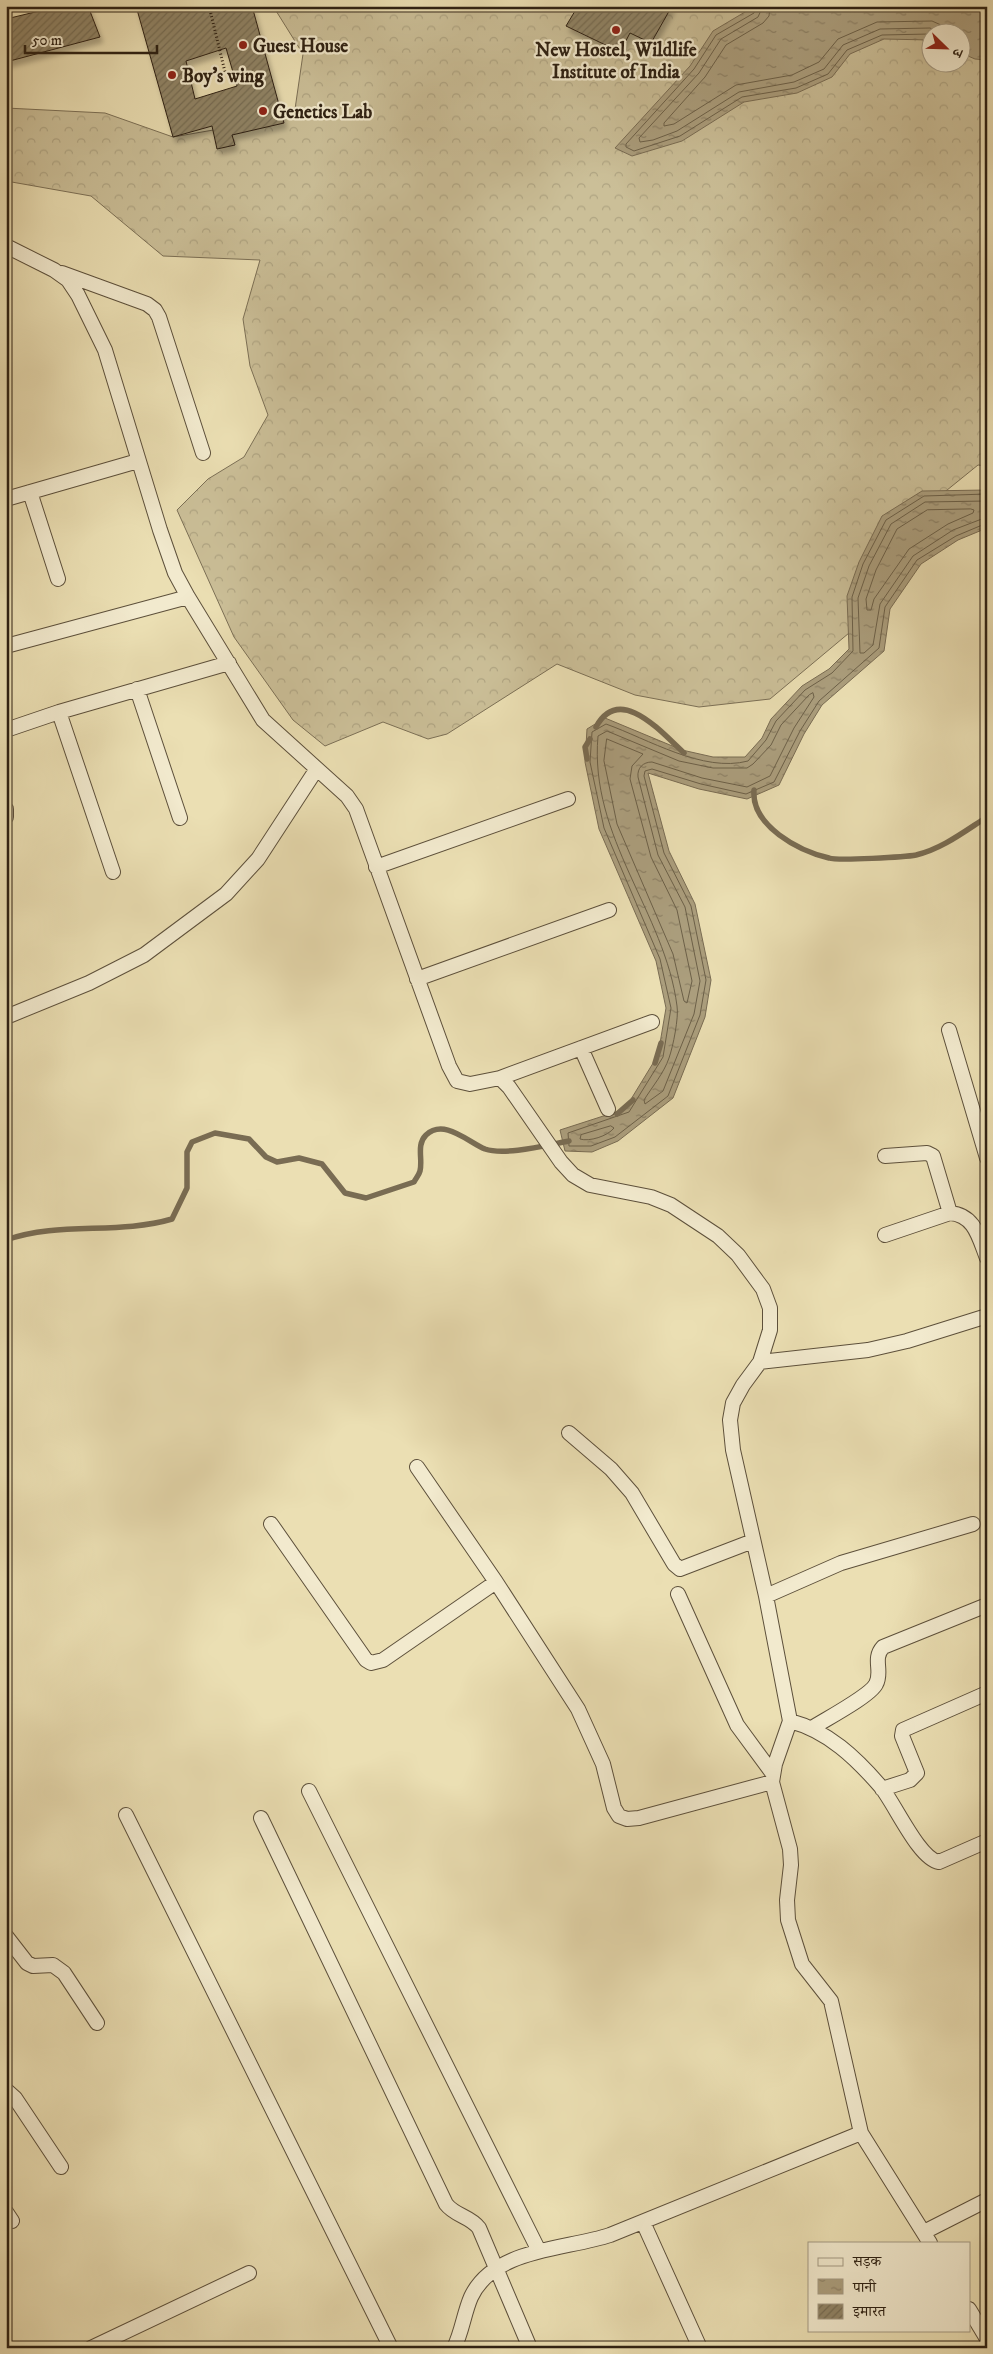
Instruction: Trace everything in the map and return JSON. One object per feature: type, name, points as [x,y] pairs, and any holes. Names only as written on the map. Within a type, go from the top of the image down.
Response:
[{"type":"street","points":[[6,246],[54,270],[147,304],[155,310],[159,317],[203,454]]},
{"type":"street","points":[[54,270],[68,280],[78,295],[106,350],[138,461],[175,573],[188,597],[264,720],[316,770],[347,796],[356,809],[449,1066],[457,1081],[470,1084],[500,1078],[652,1022]]},
{"type":"street","points":[[6,499],[138,461]]},
{"type":"street","points":[[30,492],[58,579]]},
{"type":"street","points":[[6,646],[188,597]]},
{"type":"street","points":[[6,730],[58,712],[229,664]]},
{"type":"street","points":[[137,689],[180,818]]},
{"type":"street","points":[[58,712],[113,872]]},
{"type":"street","points":[[6,1017],[89,983],[136,959],[166,941],[226,894],[258,859],[316,770]]},
{"type":"street","points":[[376,867],[568,799]]},
{"type":"street","points":[[6,809],[6,817]]},
{"type":"street","points":[[417,979],[609,910]]},
{"type":"street","points":[[949,1030],[987,1158]]},
{"type":"street","points":[[581,1048],[608,1109]]},
{"type":"street","points":[[500,1078],[510,1087],[561,1162],[573,1175],[590,1184],[651,1196],[671,1205],[718,1236],[738,1255],[763,1289],[770,1308],[770,1330],[760,1362],[743,1385],[733,1403],[730,1420],[733,1450],[766,1596],[790,1721],[772,1778]]},
{"type":"street","points":[[885,1156],[927,1153],[933,1156],[950,1213]]},
{"type":"street","points":[[885,1235],[950,1213],[960,1214],[968,1218],[974,1226],[987,1258]]},
{"type":"street","points":[[760,1362],[868,1350],[987,1316]]},
{"type":"street","points":[[569,1433],[622,1481],[632,1493],[674,1564],[680,1569],[753,1542]]},
{"type":"street","points":[[417,1467],[496,1582],[578,1709],[603,1764],[614,1808],[619,1816],[627,1819],[639,1818],[772,1778]]},
{"type":"street","points":[[271,1524],[366,1660],[371,1663],[383,1660],[496,1582]]},
{"type":"street","points":[[766,1596],[841,1563],[973,1524]]},
{"type":"street","points":[[678,1594],[733,1718],[772,1778],[790,1849],[791,1865],[787,1900],[791,1935],[802,1964],[831,2001],[861,2133],[927,2238],[987,2200]]},
{"type":"street","points":[[812,1728],[872,1689],[878,1678],[876,1659],[883,1647],[987,1605]]},
{"type":"street","points":[[882,1789],[910,1780],[916,1773],[902,1736],[903,1730],[987,1693]]},
{"type":"street","points":[[790,1721],[812,1728],[838,1744],[882,1789],[933,1861],[939,1862],[987,1842]]},
{"type":"street","points":[[309,1791],[539,2251]]},
{"type":"street","points":[[126,1815],[391,2348]]},
{"type":"street","points":[[261,1818],[446,2204],[451,2210],[468,2218],[479,2228],[530,2348]]},
{"type":"street","points":[[6,1936],[27,1963],[33,1966],[53,1965],[64,1973],[98,2024]]},
{"type":"street","points":[[6,2090],[15,2098],[61,2167]]},
{"type":"street","points":[[454,2348],[471,2296],[483,2279],[496,2269],[518,2258],[539,2251],[586,2243],[643,2222],[861,2133]]},
{"type":"street","points":[[643,2222],[700,2348]]},
{"type":"street","points":[[91,2348],[249,2273]]},
{"type":"street","points":[[970,2311],[987,2339]]},
{"type":"path","points":[[209,6],[225,72]]},
{"type":"green space","points":[[273,6],[987,6],[987,466],[978,465],[936,499],[855,628],[770,699],[699,707],[635,695],[557,664],[447,734],[428,739],[383,722],[325,746],[293,720],[234,637],[177,510],[208,479],[244,457],[268,415],[250,366],[243,319],[260,260],[163,256],[91,196],[6,181],[6,108],[105,113],[173,137],[294,116],[303,54]]},
{"type":"water","points":[[755,6],[987,6],[987,60],[970,57],[970,22],[920,22],[920,40],[884,39],[850,54],[832,77],[797,93],[744,102],[682,141],[632,156],[615,148],[690,66],[713,31]]},
{"type":"water","points":[[987,490],[987,528],[958,540],[921,564],[890,609],[884,651],[822,705],[804,734],[779,785],[747,799],[699,789],[648,773],[669,851],[695,904],[711,980],[705,1017],[673,1098],[618,1141],[592,1152],[565,1151],[560,1130],[625,1109],[658,1055],[666,1008],[656,961],[599,829],[585,762],[587,729],[605,718],[682,750],[713,757],[745,757],[762,738],[771,719],[802,686],[829,669],[849,649],[847,596],[859,562],[882,516],[922,491]]},
{"type":"building","points":[[60,6],[88,6],[100,37],[6,62],[6,19]]},
{"type":"building","points":[[136,6],[252,6],[284,123],[232,135],[235,145],[217,149],[212,126],[173,137]],"holes":[[[226,48],[237,86],[195,99],[186,61]]]},
{"type":"building","name":"New Hostel, Wildlife Institute of India","points":[[578,6],[672,6],[651,43],[630,33],[620,52],[566,26]]},
{"type":"waterway","points":[[596,727],[606,715],[617,710],[629,711],[653,724],[684,753]]},
{"type":"waterway","points":[[587,759],[585,747],[590,739]]},
{"type":"waterway","points":[[754,790],[755,803],[760,815],[779,835],[817,855],[835,859],[916,855],[944,844],[987,817]]},
{"type":"waterway","points":[[655,1063],[661,1043]]},
{"type":"waterway","points":[[617,1114],[633,1100]]},
{"type":"waterway","points":[[6,1240],[26,1234],[47,1231],[152,1224],[172,1219],[187,1188],[187,1152],[192,1142],[215,1133],[249,1139],[266,1157],[277,1162],[299,1158],[322,1164],[345,1193],[366,1198],[414,1182],[421,1166],[421,1143],[426,1135],[433,1130],[448,1130],[485,1149],[493,1151],[515,1151],[569,1141]]},
{"type":"place","name":"New Hostel, Wildlife Institute of India","points":[[616,30]]},
{"type":"place","name":"Guest House","points":[[243,45]]},
{"type":"place","name":"Boy's wing","points":[[172,75]]},
{"type":"place","name":"Genetics Lab","points":[[263,111]]}]
